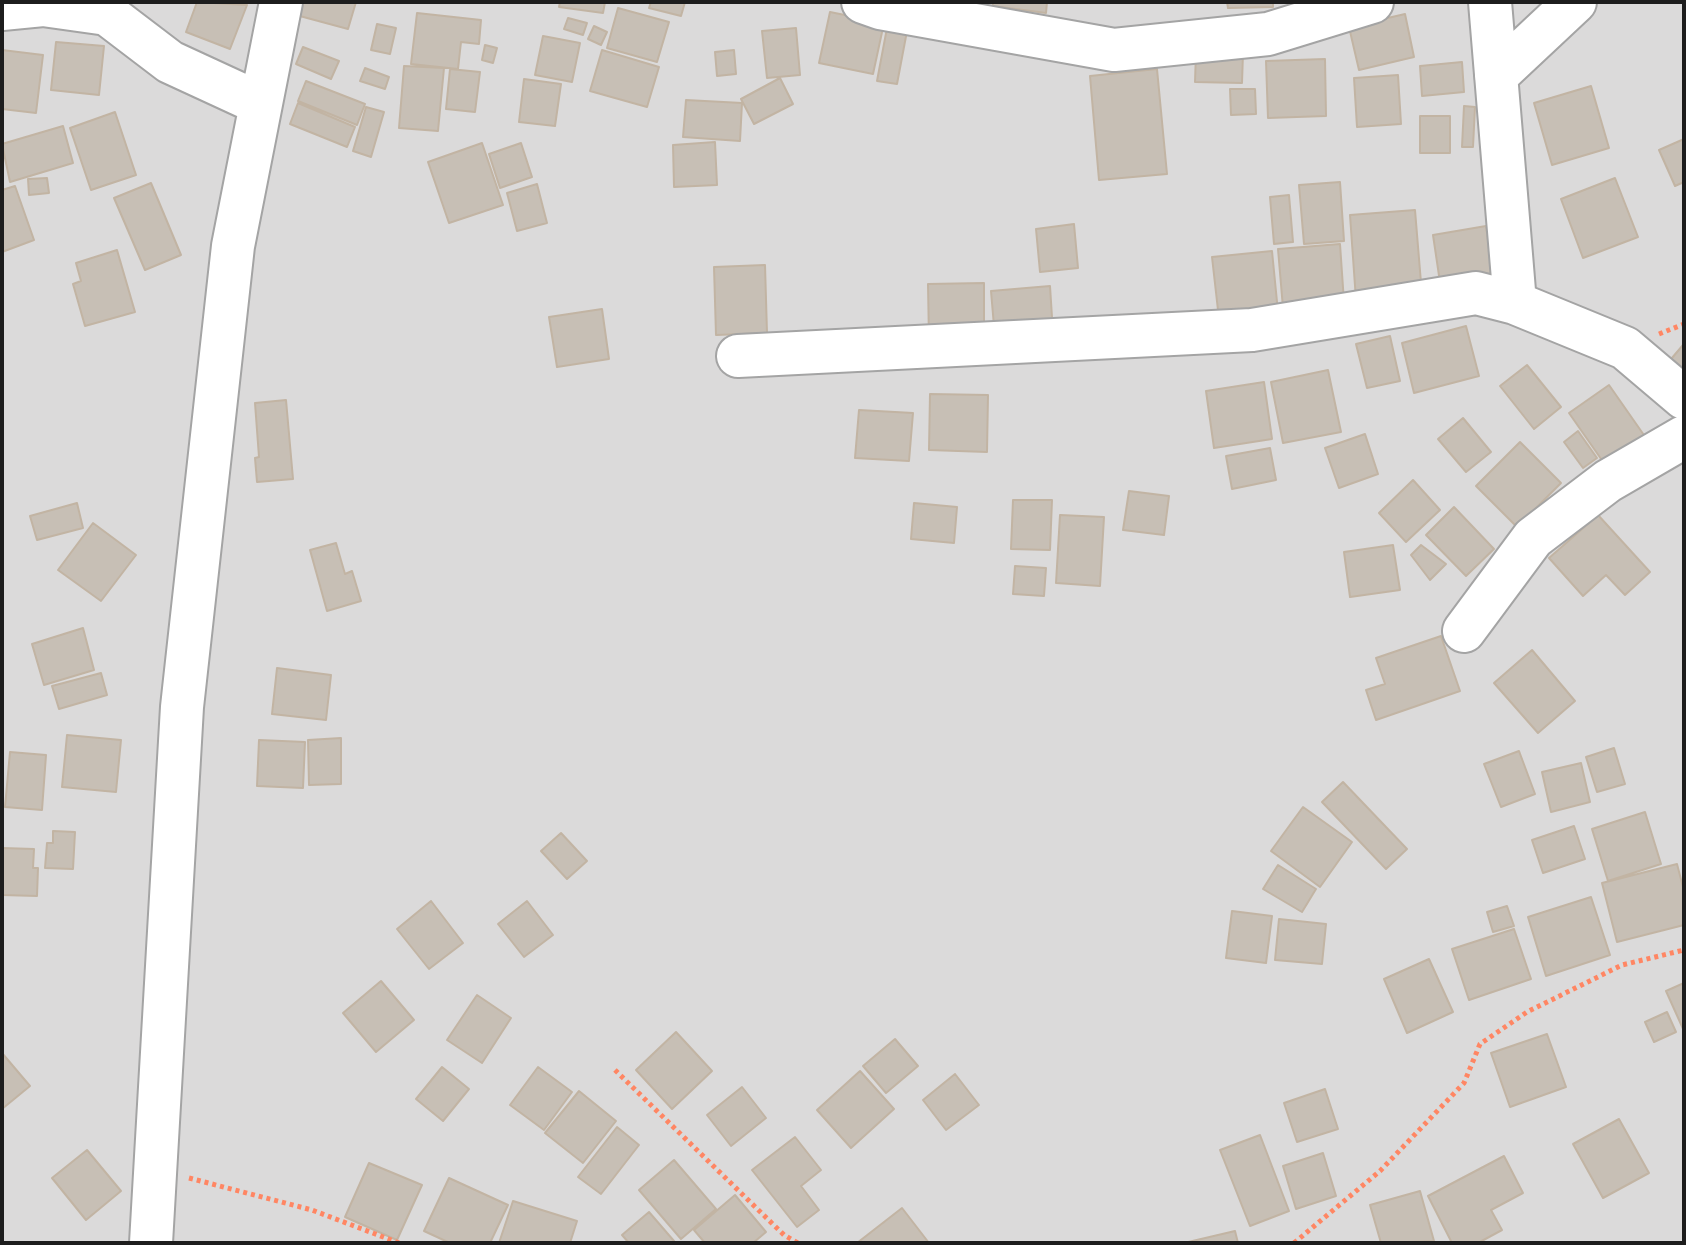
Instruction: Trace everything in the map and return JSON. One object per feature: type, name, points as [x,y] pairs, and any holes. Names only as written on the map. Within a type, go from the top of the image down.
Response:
[{"type":"street","points":[[151,1243],[182,707],[233,246],[281,2]]},
{"type":"street","points":[[863,2],[880,8],[1114,50],[1268,34],[1372,2]]},
{"type":"street","points":[[1490,2],[1515,303]]},
{"type":"street","points":[[1496,76],[1575,2]]},
{"type":"street","points":[[2,9],[43,5],[107,14],[170,62],[261,104]]},
{"type":"street","points":[[738,356],[1252,330],[1476,293],[1515,303],[1625,348],[1684,398]]},
{"type":"street","points":[[1464,631],[1533,538],[1608,481],[1684,437]]},
{"type":"path","points":[[1294,1243],[1380,1171],[1464,1083],[1480,1044],[1527,1012],[1622,965],[1684,950]]},
{"type":"path","points":[[615,1070],[784,1235],[798,1243]]},
{"type":"path","points":[[157,1170],[312,1210],[399,1243]]},
{"type":"shaded area","points":[[2,2],[1684,2],[1684,1243],[2,1243]]},
{"type":"building","points":[[197,2],[247,5],[230,49],[186,32]]},
{"type":"building","points":[[300,2],[356,2],[348,29],[296,15]]},
{"type":"building","points":[[560,2],[605,2],[603,13],[559,7]]},
{"type":"building","points":[[651,2],[685,2],[681,16],[649,8]]},
{"type":"building","points":[[993,2],[1047,2],[1046,13],[993,6]]},
{"type":"building","points":[[1227,2],[1273,2],[1273,7],[1228,8]]},
{"type":"building","points":[[618,8],[669,22],[657,62],[607,48]]},
{"type":"building","points":[[830,12],[884,23],[873,74],[819,63]]},
{"type":"building","points":[[417,13],[481,20],[479,44],[461,42],[458,69],[411,64]]},
{"type":"building","points":[[1405,14],[1414,57],[1359,70],[1349,27]]},
{"type":"building","points":[[568,18],[587,23],[583,35],[564,29]]},
{"type":"building","points":[[377,24],[396,28],[390,54],[371,50]]},
{"type":"building","points":[[594,26],[607,32],[601,45],[588,39]]},
{"type":"building","points":[[796,28],[800,75],[767,78],[762,31]]},
{"type":"building","points":[[887,28],[907,31],[897,84],[877,81]]},
{"type":"building","points":[[543,36],[580,43],[572,82],[535,75]]},
{"type":"building","points":[[56,42],[104,46],[99,95],[51,90]]},
{"type":"building","points":[[485,45],[497,48],[493,63],[482,60]]},
{"type":"building","points":[[303,47],[339,61],[331,79],[296,64]]},
{"type":"building","points":[[2,50],[43,55],[36,113],[2,109]]},
{"type":"building","points":[[602,50],[659,67],[647,107],[590,91]]},
{"type":"building","points":[[734,50],[736,74],[717,76],[715,52]]},
{"type":"building","points":[[1196,52],[1243,53],[1242,83],[1195,82]]},
{"type":"building","points":[[1325,59],[1326,116],[1268,118],[1266,61]]},
{"type":"building","points":[[1462,62],[1464,92],[1422,96],[1420,66]]},
{"type":"building","points":[[404,66],[444,68],[438,131],[399,128]]},
{"type":"building","points":[[365,68],[389,77],[385,89],[360,81]]},
{"type":"building","points":[[450,69],[480,72],[475,112],[446,109]]},
{"type":"building","points":[[1157,69],[1167,174],[1099,180],[1090,76]]},
{"type":"building","points":[[1398,75],[1401,124],[1357,127],[1354,78]]},
{"type":"building","points":[[780,78],[793,104],[754,124],[741,99]]},
{"type":"building","points":[[524,79],[561,84],[555,126],[519,122]]},
{"type":"building","points":[[306,81],[365,104],[357,125],[298,101]]},
{"type":"building","points":[[1591,86],[1609,148],[1552,165],[1534,103]]},
{"type":"building","points":[[1230,89],[1255,89],[1256,114],[1231,115]]},
{"type":"building","points":[[686,100],[742,103],[740,141],[683,137]]},
{"type":"building","points":[[298,103],[355,127],[347,147],[290,124]]},
{"type":"building","points":[[1464,106],[1475,107],[1473,147],[1462,147]]},
{"type":"building","points":[[366,107],[384,112],[371,157],[353,151]]},
{"type":"building","points":[[115,112],[136,175],[91,190],[70,128]]},
{"type":"building","points":[[1420,116],[1450,116],[1450,153],[1420,153]]},
{"type":"building","points":[[63,126],[73,163],[10,182],[2,144]]},
{"type":"building","points":[[1684,139],[1684,182],[1675,186],[1659,150]]},
{"type":"building","points":[[715,142],[717,185],[674,187],[673,145]]},
{"type":"building","points":[[482,143],[503,205],[449,223],[428,162]]},
{"type":"building","points":[[521,143],[532,177],[500,188],[489,154]]},
{"type":"building","points":[[47,178],[49,193],[29,195],[28,179]]},
{"type":"building","points":[[1615,178],[1638,237],[1583,258],[1561,199]]},
{"type":"building","points":[[1340,182],[1344,241],[1304,244],[1299,185]]},
{"type":"building","points":[[151,183],[181,255],[145,270],[114,198]]},
{"type":"building","points":[[537,184],[547,223],[517,231],[507,193]]},
{"type":"building","points":[[15,186],[34,240],[2,252],[2,190]]},
{"type":"building","points":[[1289,195],[1293,242],[1274,244],[1270,197]]},
{"type":"building","points":[[1415,210],[1422,295],[1356,300],[1350,215]]},
{"type":"building","points":[[1074,224],[1078,268],[1040,272],[1036,229]]},
{"type":"building","points":[[1486,226],[1494,281],[1441,289],[1433,235]]},
{"type":"building","points":[[1340,244],[1344,302],[1283,308],[1278,249]]},
{"type":"building","points":[[117,250],[135,312],[85,326],[73,284],[81,281],[76,263]]},
{"type":"building","points":[[1272,251],[1278,312],[1219,319],[1212,257]]},
{"type":"building","points":[[765,265],[767,333],[716,335],[714,267]]},
{"type":"building","points":[[984,283],[984,341],[929,341],[928,284]]},
{"type":"building","points":[[1050,286],[1053,333],[995,338],[991,291]]},
{"type":"building","points":[[602,309],[609,359],[557,367],[549,317]]},
{"type":"building","points":[[1466,326],[1479,376],[1414,393],[1402,343]]},
{"type":"building","points":[[1390,336],[1400,381],[1367,388],[1356,344]]},
{"type":"building","points":[[1684,345],[1684,379],[1666,365]]},
{"type":"building","points":[[1527,365],[1561,407],[1534,429],[1500,386]]},
{"type":"building","points":[[1328,370],[1341,432],[1283,443],[1271,382]]},
{"type":"building","points":[[1264,382],[1272,439],[1214,448],[1206,391]]},
{"type":"building","points":[[1609,385],[1646,438],[1606,466],[1569,413]]},
{"type":"building","points":[[930,394],[988,395],[987,452],[929,450]]},
{"type":"building","points":[[286,400],[293,479],[257,482],[255,458],[259,457],[255,403]]},
{"type":"building","points":[[859,410],[913,413],[909,461],[855,458]]},
{"type":"building","points":[[1463,418],[1491,452],[1466,472],[1438,439]]},
{"type":"building","points":[[1578,431],[1597,458],[1583,468],[1564,442]]},
{"type":"building","points":[[1365,434],[1378,474],[1339,488],[1325,448]]},
{"type":"building","points":[[1520,442],[1561,483],[1517,527],[1476,486]]},
{"type":"building","points":[[1270,448],[1276,480],[1232,489],[1226,456]]},
{"type":"building","points":[[1413,480],[1440,510],[1406,542],[1379,513]]},
{"type":"building","points":[[1129,491],[1169,496],[1164,535],[1123,530]]},
{"type":"building","points":[[1013,500],[1052,500],[1050,550],[1011,549]]},
{"type":"building","points":[[77,503],[83,528],[37,540],[30,516]]},
{"type":"building","points":[[914,503],[957,507],[954,543],[911,539]]},
{"type":"building","points":[[1454,507],[1494,549],[1466,576],[1426,535]]},
{"type":"building","points":[[1060,515],[1104,517],[1100,586],[1056,583]]},
{"type":"building","points":[[1598,515],[1650,572],[1625,595],[1606,575],[1583,596],[1549,558]]},
{"type":"building","points":[[93,523],[136,555],[101,601],[58,570]]},
{"type":"building","points":[[336,543],[345,574],[352,571],[361,601],[327,611],[310,550]]},
{"type":"building","points":[[1393,545],[1400,590],[1350,597],[1344,552]]},
{"type":"building","points":[[1421,545],[1446,564],[1430,580],[1411,555]]},
{"type":"building","points":[[1015,566],[1046,568],[1044,596],[1013,594]]},
{"type":"building","points":[[83,628],[94,670],[44,685],[32,644]]},
{"type":"building","points":[[1441,636],[1460,691],[1376,720],[1366,690],[1385,684],[1376,658]]},
{"type":"building","points":[[1532,650],[1575,701],[1538,733],[1494,683]]},
{"type":"building","points":[[277,668],[331,675],[326,720],[272,714]]},
{"type":"building","points":[[101,673],[107,695],[59,709],[52,686]]},
{"type":"building","points":[[67,735],[121,740],[116,792],[62,787]]},
{"type":"building","points":[[341,738],[341,784],[309,785],[308,740]]},
{"type":"building","points":[[259,740],[305,742],[303,788],[257,786]]},
{"type":"building","points":[[1614,748],[1625,784],[1597,792],[1586,757]]},
{"type":"building","points":[[1519,751],[1535,794],[1501,807],[1484,764]]},
{"type":"building","points":[[10,752],[46,755],[42,810],[5,807]]},
{"type":"building","points":[[1581,763],[1590,802],[1551,812],[1542,772]]},
{"type":"building","points":[[1343,782],[1407,849],[1386,869],[1322,802]]},
{"type":"building","points":[[1303,807],[1352,842],[1320,887],[1271,851]]},
{"type":"building","points":[[1645,812],[1661,864],[1608,881],[1592,829]]},
{"type":"building","points":[[1574,826],[1585,859],[1543,873],[1532,840]]},
{"type":"building","points":[[53,831],[75,832],[73,869],[45,868],[47,843],[53,843]]},
{"type":"building","points":[[561,833],[587,861],[567,879],[541,851]]},
{"type":"building","points":[[2,848],[34,849],[33,868],[38,868],[37,896],[2,895]]},
{"type":"building","points":[[1677,864],[1684,891],[1684,925],[1617,942],[1602,883]]},
{"type":"building","points":[[1278,865],[1316,889],[1302,912],[1263,889]]},
{"type":"building","points":[[1591,897],[1610,955],[1546,976],[1528,917]]},
{"type":"building","points":[[431,901],[463,943],[429,969],[397,929]]},
{"type":"building","points":[[527,901],[553,935],[524,957],[498,924]]},
{"type":"building","points":[[1507,906],[1514,926],[1493,932],[1487,912]]},
{"type":"building","points":[[1232,911],[1272,916],[1266,963],[1226,958]]},
{"type":"building","points":[[1279,919],[1326,924],[1322,964],[1275,960]]},
{"type":"building","points":[[1514,929],[1531,979],[1469,1000],[1452,949]]},
{"type":"building","points":[[1429,959],[1453,1012],[1407,1033],[1384,979]]},
{"type":"building","points":[[381,981],[414,1020],[376,1052],[343,1013]]},
{"type":"building","points":[[1684,983],[1684,1031],[1666,991]]},
{"type":"building","points":[[477,995],[511,1018],[482,1063],[447,1040]]},
{"type":"building","points":[[1667,1012],[1676,1032],[1654,1042],[1645,1022]]},
{"type":"building","points":[[676,1032],[712,1071],[672,1109],[636,1070]]},
{"type":"building","points":[[1547,1034],[1566,1087],[1510,1107],[1491,1053]]},
{"type":"building","points":[[895,1039],[918,1066],[886,1093],[863,1066]]},
{"type":"building","points":[[2,1053],[30,1086],[2,1109]]},
{"type":"building","points":[[442,1067],[469,1089],[443,1121],[416,1099]]},
{"type":"building","points":[[538,1067],[572,1092],[544,1130],[510,1105]]},
{"type":"building","points":[[860,1071],[894,1109],[851,1148],[817,1110]]},
{"type":"building","points":[[955,1074],[979,1105],[946,1130],[923,1100]]},
{"type":"building","points":[[742,1087],[766,1118],[731,1146],[707,1115]]},
{"type":"building","points":[[1325,1089],[1338,1129],[1297,1142],[1284,1103]]},
{"type":"building","points":[[579,1091],[616,1121],[583,1163],[545,1133]]},
{"type":"building","points":[[1619,1119],[1649,1173],[1603,1198],[1573,1144]]},
{"type":"building","points":[[617,1127],[639,1145],[601,1194],[578,1177]]},
{"type":"building","points":[[1260,1135],[1289,1211],[1250,1226],[1220,1150]]},
{"type":"building","points":[[795,1137],[821,1170],[801,1186],[819,1210],[797,1227],[752,1170]]},
{"type":"building","points":[[87,1150],[121,1191],[86,1220],[52,1178]]},
{"type":"building","points":[[1323,1153],[1336,1196],[1296,1209],[1283,1166]]},
{"type":"building","points":[[1504,1156],[1523,1193],[1491,1210],[1502,1230],[1478,1243],[1452,1243],[1428,1196]]},
{"type":"building","points":[[674,1160],[716,1209],[681,1239],[639,1190]]},
{"type":"building","points":[[369,1163],[422,1185],[397,1240],[345,1217]]},
{"type":"building","points":[[449,1178],[508,1205],[490,1243],[450,1243],[424,1231]]},
{"type":"building","points":[[1420,1191],[1434,1241],[1381,1243],[1370,1205]]},
{"type":"building","points":[[735,1195],[766,1232],[753,1243],[705,1243],[694,1230]]},
{"type":"building","points":[[513,1201],[577,1221],[570,1243],[499,1243]]},
{"type":"building","points":[[902,1208],[929,1243],[857,1243]]},
{"type":"building","points":[[649,1212],[674,1241],[672,1243],[629,1243],[622,1235]]},
{"type":"building","points":[[1235,1231],[1238,1243],[1184,1243]]}]
